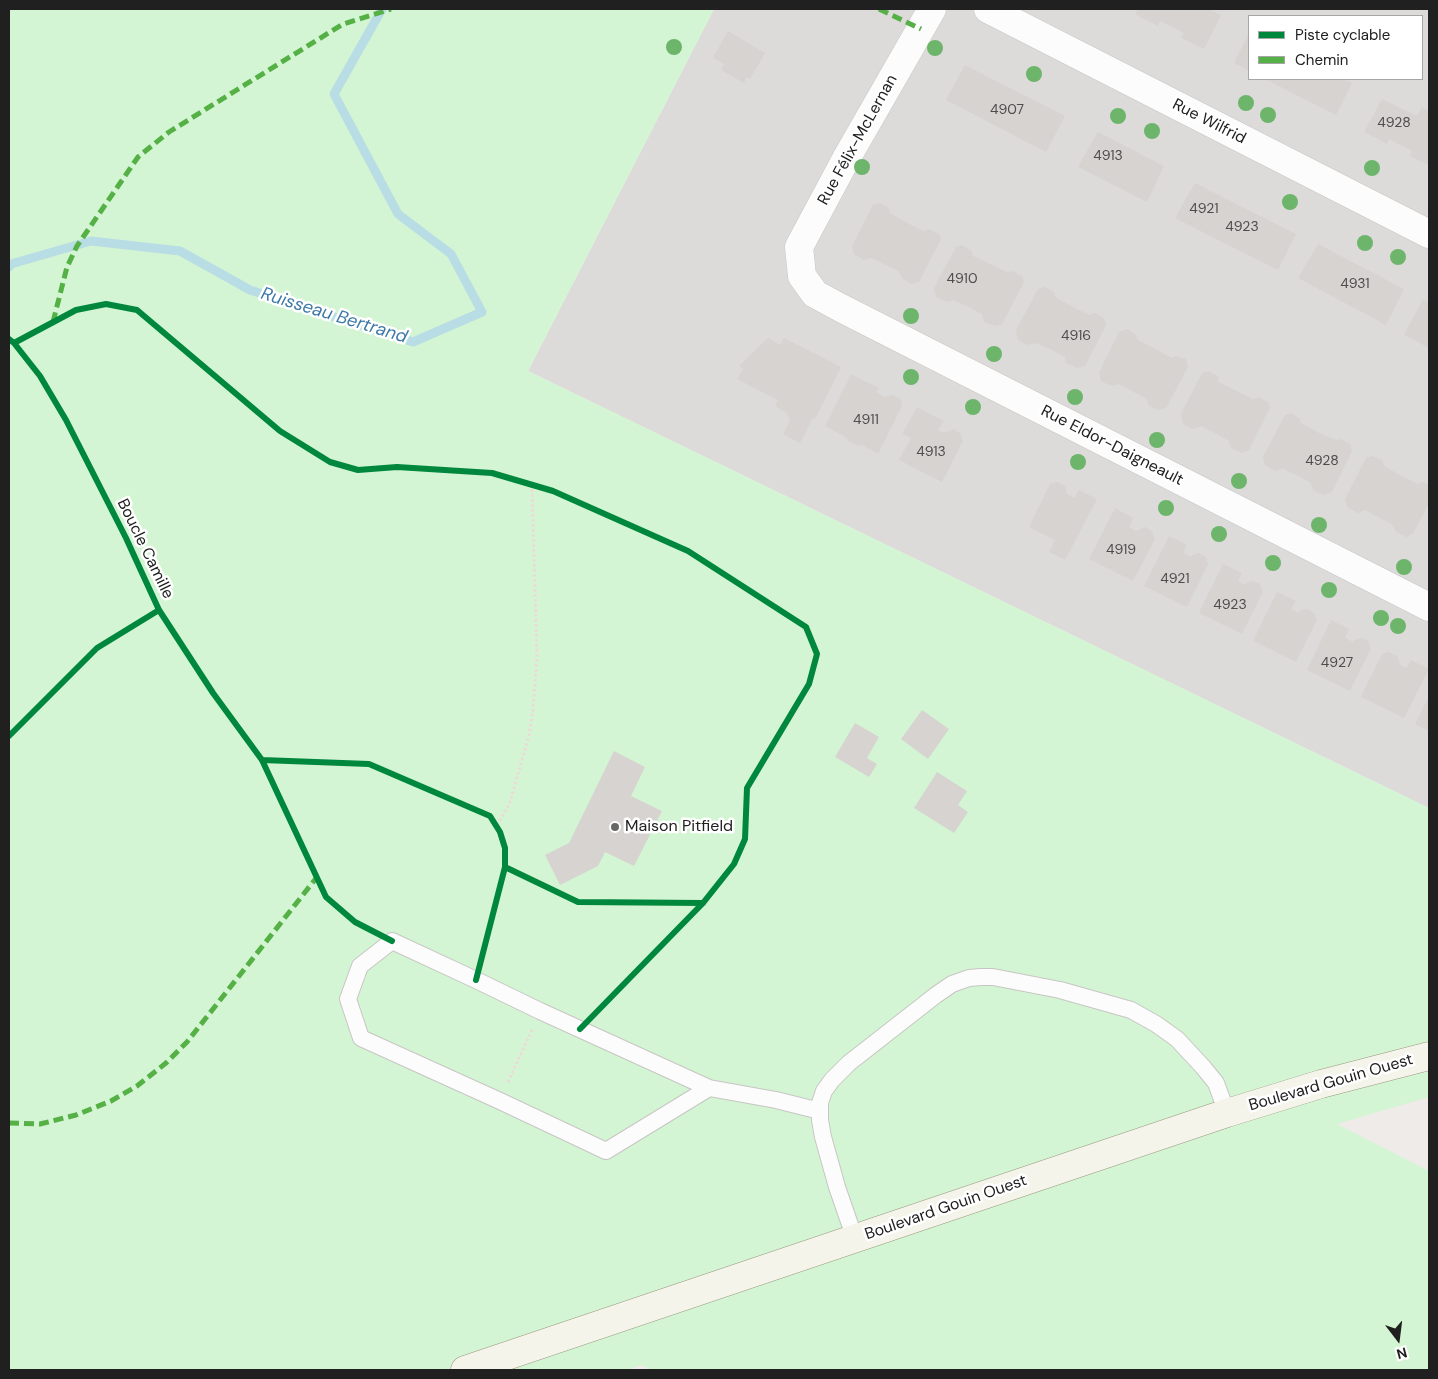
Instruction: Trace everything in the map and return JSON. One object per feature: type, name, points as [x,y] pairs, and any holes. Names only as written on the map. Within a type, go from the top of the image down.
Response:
[{"type":"main road","name":"Boulevard Gouin Ouest","points":[[465,1370],[1228,1113],[1321,1084],[1429,1056]]},
{"type":"street","name":"Rue Félix-McLernan","points":[[802,276],[799,247],[846,159],[932,9]]},
{"type":"street","name":"Rue Wilfrid","points":[[988,9],[1429,234]]},
{"type":"street","name":"Rue Eldor-Daigneault","points":[[802,276],[815,294],[841,308],[1429,606]]},
{"type":"lane","points":[[709,1088],[606,1151],[361,1038],[348,999],[360,966],[392,941],[540,1012],[709,1088],[776,1100],[820,1111]]},
{"type":"lane","points":[[855,1239],[837,1187],[823,1137],[820,1104],[824,1091],[832,1080],[849,1064],[936,995],[952,984],[969,978],[981,977],[1018,982],[1076,994],[1130,1010],[1156,1024],[1177,1039],[1216,1084],[1228,1113]]},
{"type":"path","points":[[500,832],[496,823],[512,798],[529,736],[537,658],[536,486],[524,483]]},
{"type":"path","points":[[500,1101],[540,1012]]},
{"type":"shaded area","points":[[714,9],[1429,9],[1429,808],[528,371]]},
{"type":"green space","points":[[9,9],[714,9],[528,371],[1429,808],[1429,1097],[1337,1124],[1429,1171],[1429,1370],[652,1370],[642,1365],[627,1370],[9,1370]]},
{"type":"building","points":[[1138,9],[1209,9],[1221,15],[1204,49],[1181,38],[1184,33],[1160,21],[1158,26],[1135,14]]},
{"type":"building","points":[[728,31],[765,53],[750,79],[747,77],[744,83],[721,70],[724,64],[713,58]]},
{"type":"building","points":[[1248,35],[1248,70],[1234,63]]},
{"type":"building","points":[[965,65],[1065,116],[1046,152],[946,100]]},
{"type":"building","points":[[1267,80],[1346,80],[1352,83],[1336,115]]},
{"type":"building","points":[[1382,99],[1417,116],[1422,107],[1429,111],[1429,165],[1410,156],[1412,151],[1389,139],[1387,144],[1364,132]]},
{"type":"building","points":[[1098,132],[1164,166],[1147,202],[1078,167]]},
{"type":"building","points":[[1195,183],[1296,234],[1278,270],[1175,218]]},
{"type":"building","points":[[879,203],[889,208],[890,213],[907,223],[923,231],[929,229],[939,234],[941,239],[919,282],[911,284],[902,278],[899,271],[871,258],[864,260],[854,254],[852,246],[873,205]]},
{"type":"building","points":[[1318,244],[1404,289],[1386,325],[1298,278]]},
{"type":"building","points":[[962,245],[971,250],[973,256],[1007,272],[1012,271],[1022,276],[1024,282],[1002,324],[995,326],[984,322],[982,314],[967,306],[953,300],[947,302],[936,297],[934,288],[956,247]]},
{"type":"building","points":[[1045,287],[1054,292],[1055,297],[1073,307],[1089,315],[1095,313],[1104,318],[1106,325],[1085,366],[1077,368],[1066,363],[1065,357],[1050,349],[1035,343],[1028,345],[1018,340],[1016,330],[1038,289]]},
{"type":"building","points":[[1423,299],[1429,303],[1429,348],[1404,335]]},
{"type":"building","points":[[1127,329],[1135,334],[1138,340],[1172,358],[1176,356],[1186,359],[1188,367],[1166,408],[1158,410],[1148,405],[1147,399],[1118,384],[1111,386],[1101,381],[1099,373],[1119,332]]},
{"type":"building","points":[[768,338],[780,345],[784,338],[841,367],[815,419],[813,418],[800,443],[783,434],[790,421],[787,413],[775,406],[778,400],[737,379],[743,369],[739,366]]},
{"type":"building","points":[[1209,371],[1218,376],[1219,382],[1253,399],[1259,397],[1268,402],[1270,408],[1249,450],[1242,453],[1231,448],[1229,441],[1201,426],[1192,429],[1183,424],[1181,414],[1202,373]]},
{"type":"building","points":[[851,374],[879,388],[876,392],[885,397],[892,395],[900,398],[902,406],[878,454],[862,445],[858,446],[848,441],[847,438],[825,426]]},
{"type":"building","points":[[917,407],[944,421],[938,430],[944,433],[954,429],[961,434],[963,441],[942,482],[899,460],[911,438],[902,434]]},
{"type":"building","points":[[1291,413],[1300,419],[1301,423],[1319,433],[1336,440],[1341,439],[1350,444],[1352,451],[1332,492],[1323,495],[1313,490],[1311,483],[1297,475],[1283,468],[1275,471],[1265,465],[1263,457],[1285,415]]},
{"type":"building","points":[[1373,456],[1382,460],[1384,466],[1402,476],[1418,484],[1423,482],[1429,485],[1429,503],[1413,534],[1406,537],[1396,532],[1393,525],[1365,510],[1358,513],[1347,507],[1345,499],[1366,458]]},
{"type":"building","points":[[1057,482],[1065,486],[1067,494],[1074,498],[1079,490],[1097,499],[1065,560],[1049,552],[1055,540],[1029,527],[1050,484]]},
{"type":"building","points":[[1115,508],[1133,518],[1129,527],[1136,531],[1145,527],[1152,531],[1155,539],[1133,581],[1089,559]]},
{"type":"building","points":[[1169,536],[1187,545],[1183,553],[1191,557],[1198,553],[1206,557],[1208,564],[1187,607],[1144,586]]},
{"type":"building","points":[[1223,564],[1242,573],[1238,581],[1245,585],[1253,581],[1260,584],[1263,592],[1242,634],[1199,613]]},
{"type":"building","points":[[1277,592],[1296,601],[1291,609],[1299,613],[1307,609],[1314,613],[1317,620],[1296,662],[1253,641]]},
{"type":"building","points":[[1331,620],[1349,629],[1345,638],[1353,642],[1361,638],[1368,641],[1371,649],[1350,691],[1307,670]]},
{"type":"building","points":[[1389,652],[1397,656],[1399,664],[1406,668],[1411,660],[1429,669],[1404,718],[1361,697],[1382,654]]},
{"type":"building","points":[[1429,697],[1429,731],[1415,724]]},
{"type":"building","points":[[922,710],[949,729],[928,759],[901,739]]},
{"type":"building","points":[[855,723],[879,737],[867,758],[877,764],[869,777],[835,757]]},
{"type":"building","name":"Maison Pitfield","points":[[614,751],[645,767],[631,796],[662,811],[634,866],[605,852],[598,866],[560,885],[545,855],[569,843]]},
{"type":"building","points":[[937,772],[967,791],[958,805],[968,812],[954,833],[914,808]]},
{"type":"waterway","name":"Ruisseau Bertrand","points":[[9,267],[11,264],[91,241],[180,251],[250,290],[413,342],[482,312],[451,254],[398,214],[334,94],[382,9]]},
{"type":"marked path","points":[[53,322],[67,267],[77,246],[138,157],[169,132],[343,24],[391,9]]},
{"type":"marked path","points":[[879,9],[921,29]]},
{"type":"marked path","points":[[9,1123],[40,1124],[76,1115],[111,1101],[137,1086],[166,1063],[187,1042],[317,877]]},
{"type":"cycle path","points":[[14,343],[76,310],[106,304],[137,310],[280,431],[330,462],[358,470],[397,467],[492,473],[553,491],[688,551],[806,627],[817,654],[809,684],[747,788],[745,839],[734,864],[703,903],[580,1029]]},
{"type":"cycle path","name":"Boucle Camille","points":[[9,339],[40,376],[66,420],[126,538],[159,610],[213,693],[262,760],[326,897],[355,922],[392,941]]},
{"type":"cycle path","name":"Boucle Camille","points":[[9,736],[97,648],[159,610]]},
{"type":"cycle path","points":[[262,760],[369,764],[490,816],[500,832],[505,848],[505,867],[476,980]]},
{"type":"cycle path","points":[[505,867],[578,902],[703,903]]},
{"type":"place","name":"Maison Pitfield","points":[[615,827]]}]
